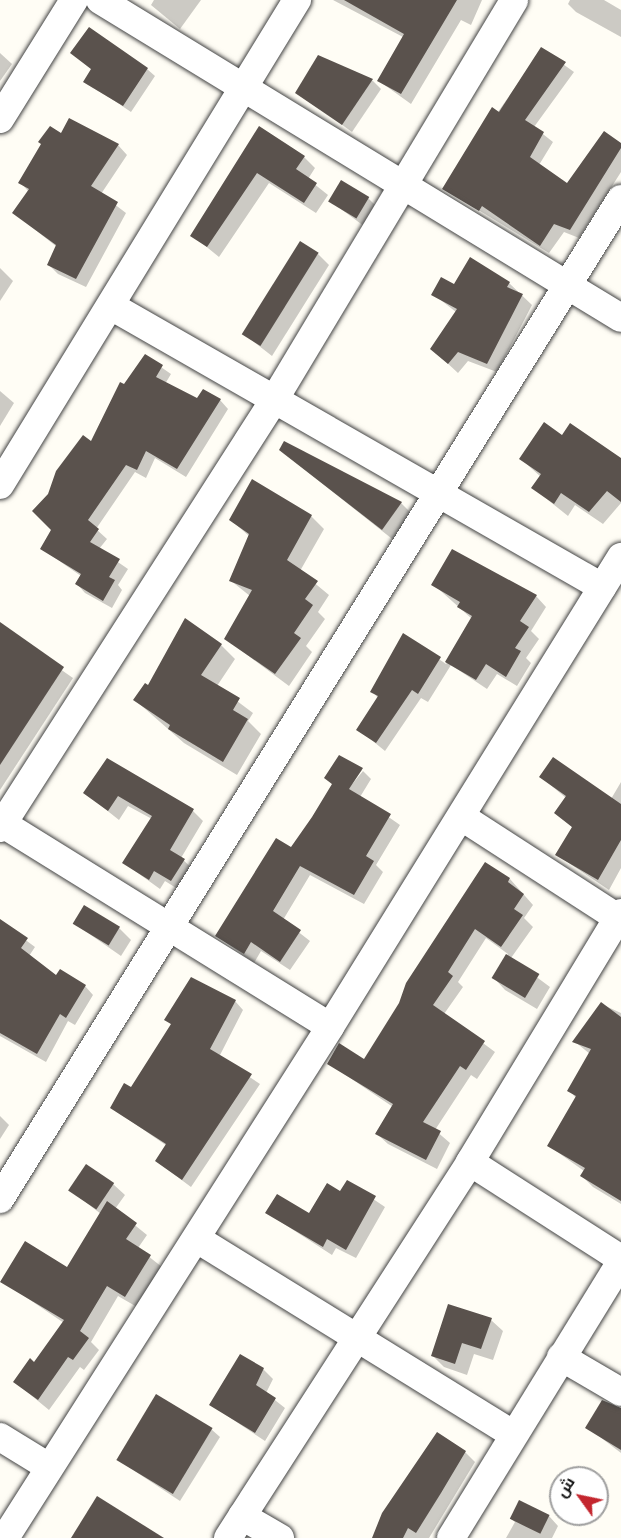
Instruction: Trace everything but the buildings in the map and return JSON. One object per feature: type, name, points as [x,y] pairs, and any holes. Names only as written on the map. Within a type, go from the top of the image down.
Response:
[{"type":"street","points":[[0,119],[75,0]]},
{"type":"street","points":[[100,0],[405,184],[621,318]]},
{"type":"street","points":[[0,485],[297,0]]},
{"type":"street","points":[[330,1027],[1,824],[274,399],[514,0]]},
{"type":"street","points":[[0,1199],[438,490],[621,199]]},
{"type":"street","points":[[111,306],[438,490],[602,587]]},
{"type":"street","points":[[5,1538],[197,1239],[462,817],[621,557]]},
{"type":"street","points":[[280,1538],[235,1527],[470,1162],[619,916],[462,817]]},
{"type":"street","points":[[451,1538],[621,1261],[470,1162]]},
{"type":"street","points":[[197,1239],[356,1340],[513,1434]]},
{"type":"street","points":[[561,1357],[621,1392]]},
{"type":"street","points":[[0,1437],[49,1467]]}]
